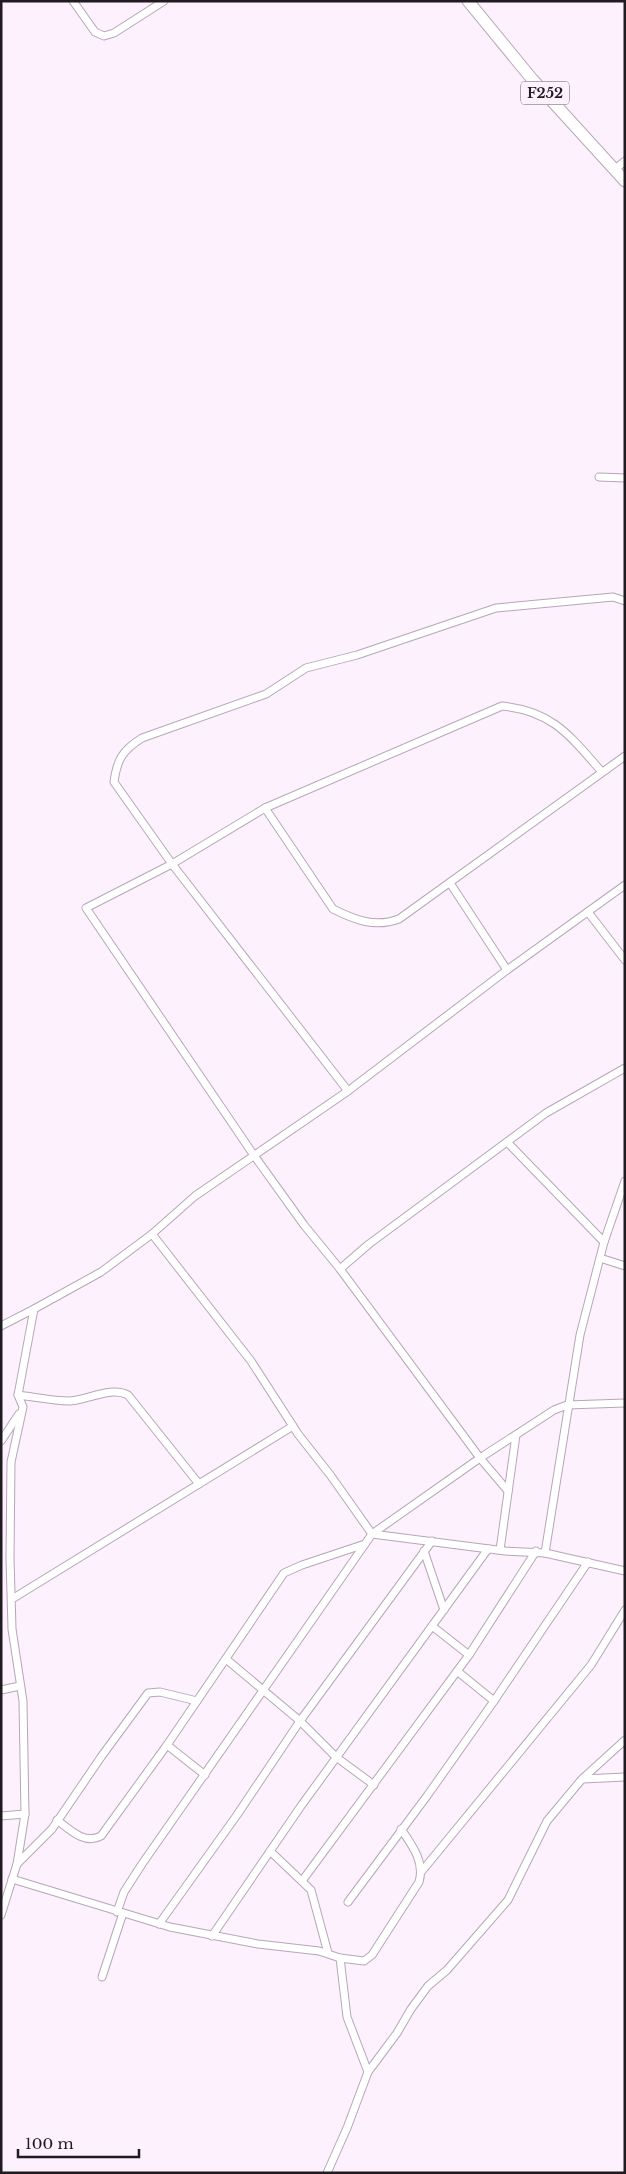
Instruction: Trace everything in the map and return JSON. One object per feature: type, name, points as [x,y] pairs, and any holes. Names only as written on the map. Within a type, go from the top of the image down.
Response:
[{"type":"main road","name":"F252","points":[[468,1],[527,73],[625,181]]},
{"type":"street","points":[[73,1],[95,32],[104,36],[114,33],[164,1]]},
{"type":"street","points":[[614,170],[625,161]]},
{"type":"street","points":[[599,477],[625,478]]},
{"type":"street","points":[[348,1090],[172,864],[114,782],[116,765],[128,747],[142,738],[266,694],[306,668],[358,655],[496,608],[613,597],[625,601]]},
{"type":"street","points":[[508,1490],[480,1458],[340,1269],[304,1225],[253,1154],[86,908],[172,864],[265,808],[502,706],[521,708],[542,715],[567,733],[602,772]]},
{"type":"street","points":[[265,808],[334,909],[351,918],[384,924],[399,919],[625,756]]},
{"type":"street","points":[[450,882],[507,970]]},
{"type":"street","points":[[1,1326],[101,1272],[152,1234],[195,1196],[348,1090],[507,970],[625,885]]},
{"type":"street","points":[[588,912],[625,960]]},
{"type":"street","points":[[340,1269],[368,1244],[546,1113],[625,1068]]},
{"type":"street","points":[[507,1142],[604,1242]]},
{"type":"street","points":[[545,1553],[567,1405],[580,1335],[604,1242],[624,1185]]},
{"type":"street","points":[[152,1234],[251,1361],[293,1426],[372,1534],[488,1549],[536,1551],[625,1571]]},
{"type":"street","points":[[600,1258],[625,1266]]},
{"type":"street","points":[[1,1915],[17,1864],[25,1814],[23,1701],[12,1629],[10,1558],[11,1462],[23,1407],[18,1395],[34,1309]]},
{"type":"street","points":[[18,1395],[69,1401],[110,1392],[122,1392],[128,1395],[199,1484]]},
{"type":"street","points":[[102,1977],[124,1892],[372,1534],[480,1458],[554,1410],[567,1405],[625,1403]]},
{"type":"street","points":[[1,1441],[23,1407]]},
{"type":"street","points":[[12,1599],[293,1426]]},
{"type":"street","points":[[500,1550],[516,1435]]},
{"type":"street","points":[[159,1924],[237,1815],[300,1722],[432,1542]]},
{"type":"street","points":[[57,1820],[79,1836],[91,1839],[101,1836],[167,1745],[284,1573],[302,1564],[366,1544]]},
{"type":"street","points":[[212,1936],[336,1757],[488,1549]]},
{"type":"street","points":[[424,1551],[444,1610]]},
{"type":"street","points":[[302,1881],[457,1671],[536,1551]]},
{"type":"street","points":[[348,1902],[494,1701],[588,1562]]},
{"type":"street","points":[[12,1879],[44,1887],[159,1924],[212,1936],[328,1953],[340,1958],[364,1961],[372,1955],[419,1882],[422,1871],[591,1665],[625,1610]]},
{"type":"street","points":[[432,1626],[468,1655]]},
{"type":"street","points":[[226,1659],[300,1722],[336,1757],[374,1785]]},
{"type":"street","points":[[457,1671],[494,1701]]},
{"type":"street","points":[[1,1690],[20,1686]]},
{"type":"street","points":[[17,1864],[52,1829],[148,1693],[160,1692],[197,1701]]},
{"type":"street","points":[[327,2173],[347,2128],[368,2072],[428,1986],[447,1970],[508,1900],[547,1821],[582,1779],[625,1740]]},
{"type":"street","points":[[167,1745],[205,1774]]},
{"type":"street","points":[[582,1779],[625,1777]]},
{"type":"street","points":[[1,1816],[25,1814]]},
{"type":"street","points":[[401,1829],[418,1858],[422,1871]]},
{"type":"street","points":[[270,1851],[311,1890],[328,1953]]},
{"type":"street","points":[[340,1958],[346,2017],[368,2072]]}]
